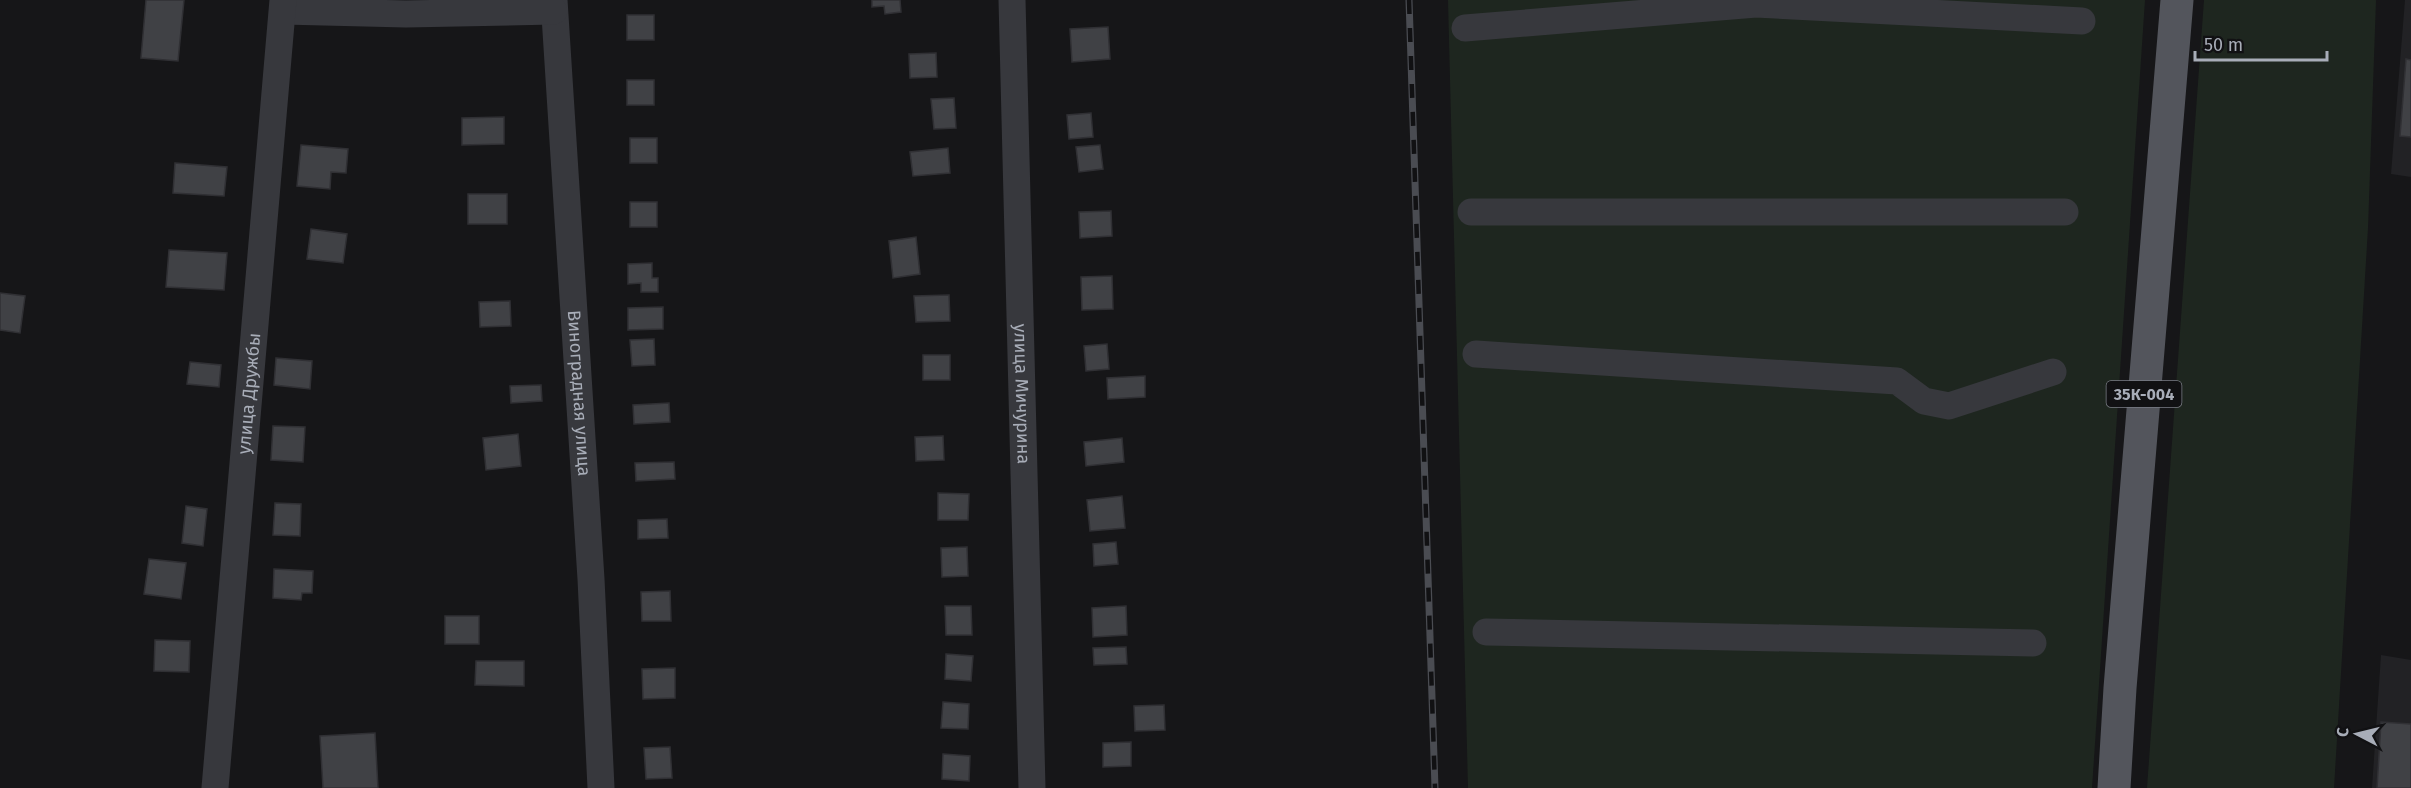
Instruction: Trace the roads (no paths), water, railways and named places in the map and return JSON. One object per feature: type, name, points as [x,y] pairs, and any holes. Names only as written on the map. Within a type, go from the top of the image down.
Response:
[{"type":"main road","name":"35К-004","points":[[2114,788],[2120,688],[2177,0]]},
{"type":"street","name":"улица Мичурина","points":[[1012,0],[1032,788]]},
{"type":"street","points":[[1465,28],[1756,4],[2082,21]]},
{"type":"street","points":[[283,6],[406,14],[554,5]]},
{"type":"street","name":"Виноградная улица","points":[[554,5],[574,292],[601,788]]},
{"type":"street","name":"улица Дружбы","points":[[216,788],[264,204],[283,6]]},
{"type":"street","points":[[1471,212],[2064,212]]},
{"type":"street","points":[[1476,354],[1897,381],[1924,401],[1948,406],[2053,372]]},
{"type":"street","points":[[1486,632],[2033,643]]},
{"type":"railway","points":[[1409,0],[1435,788]]}]
